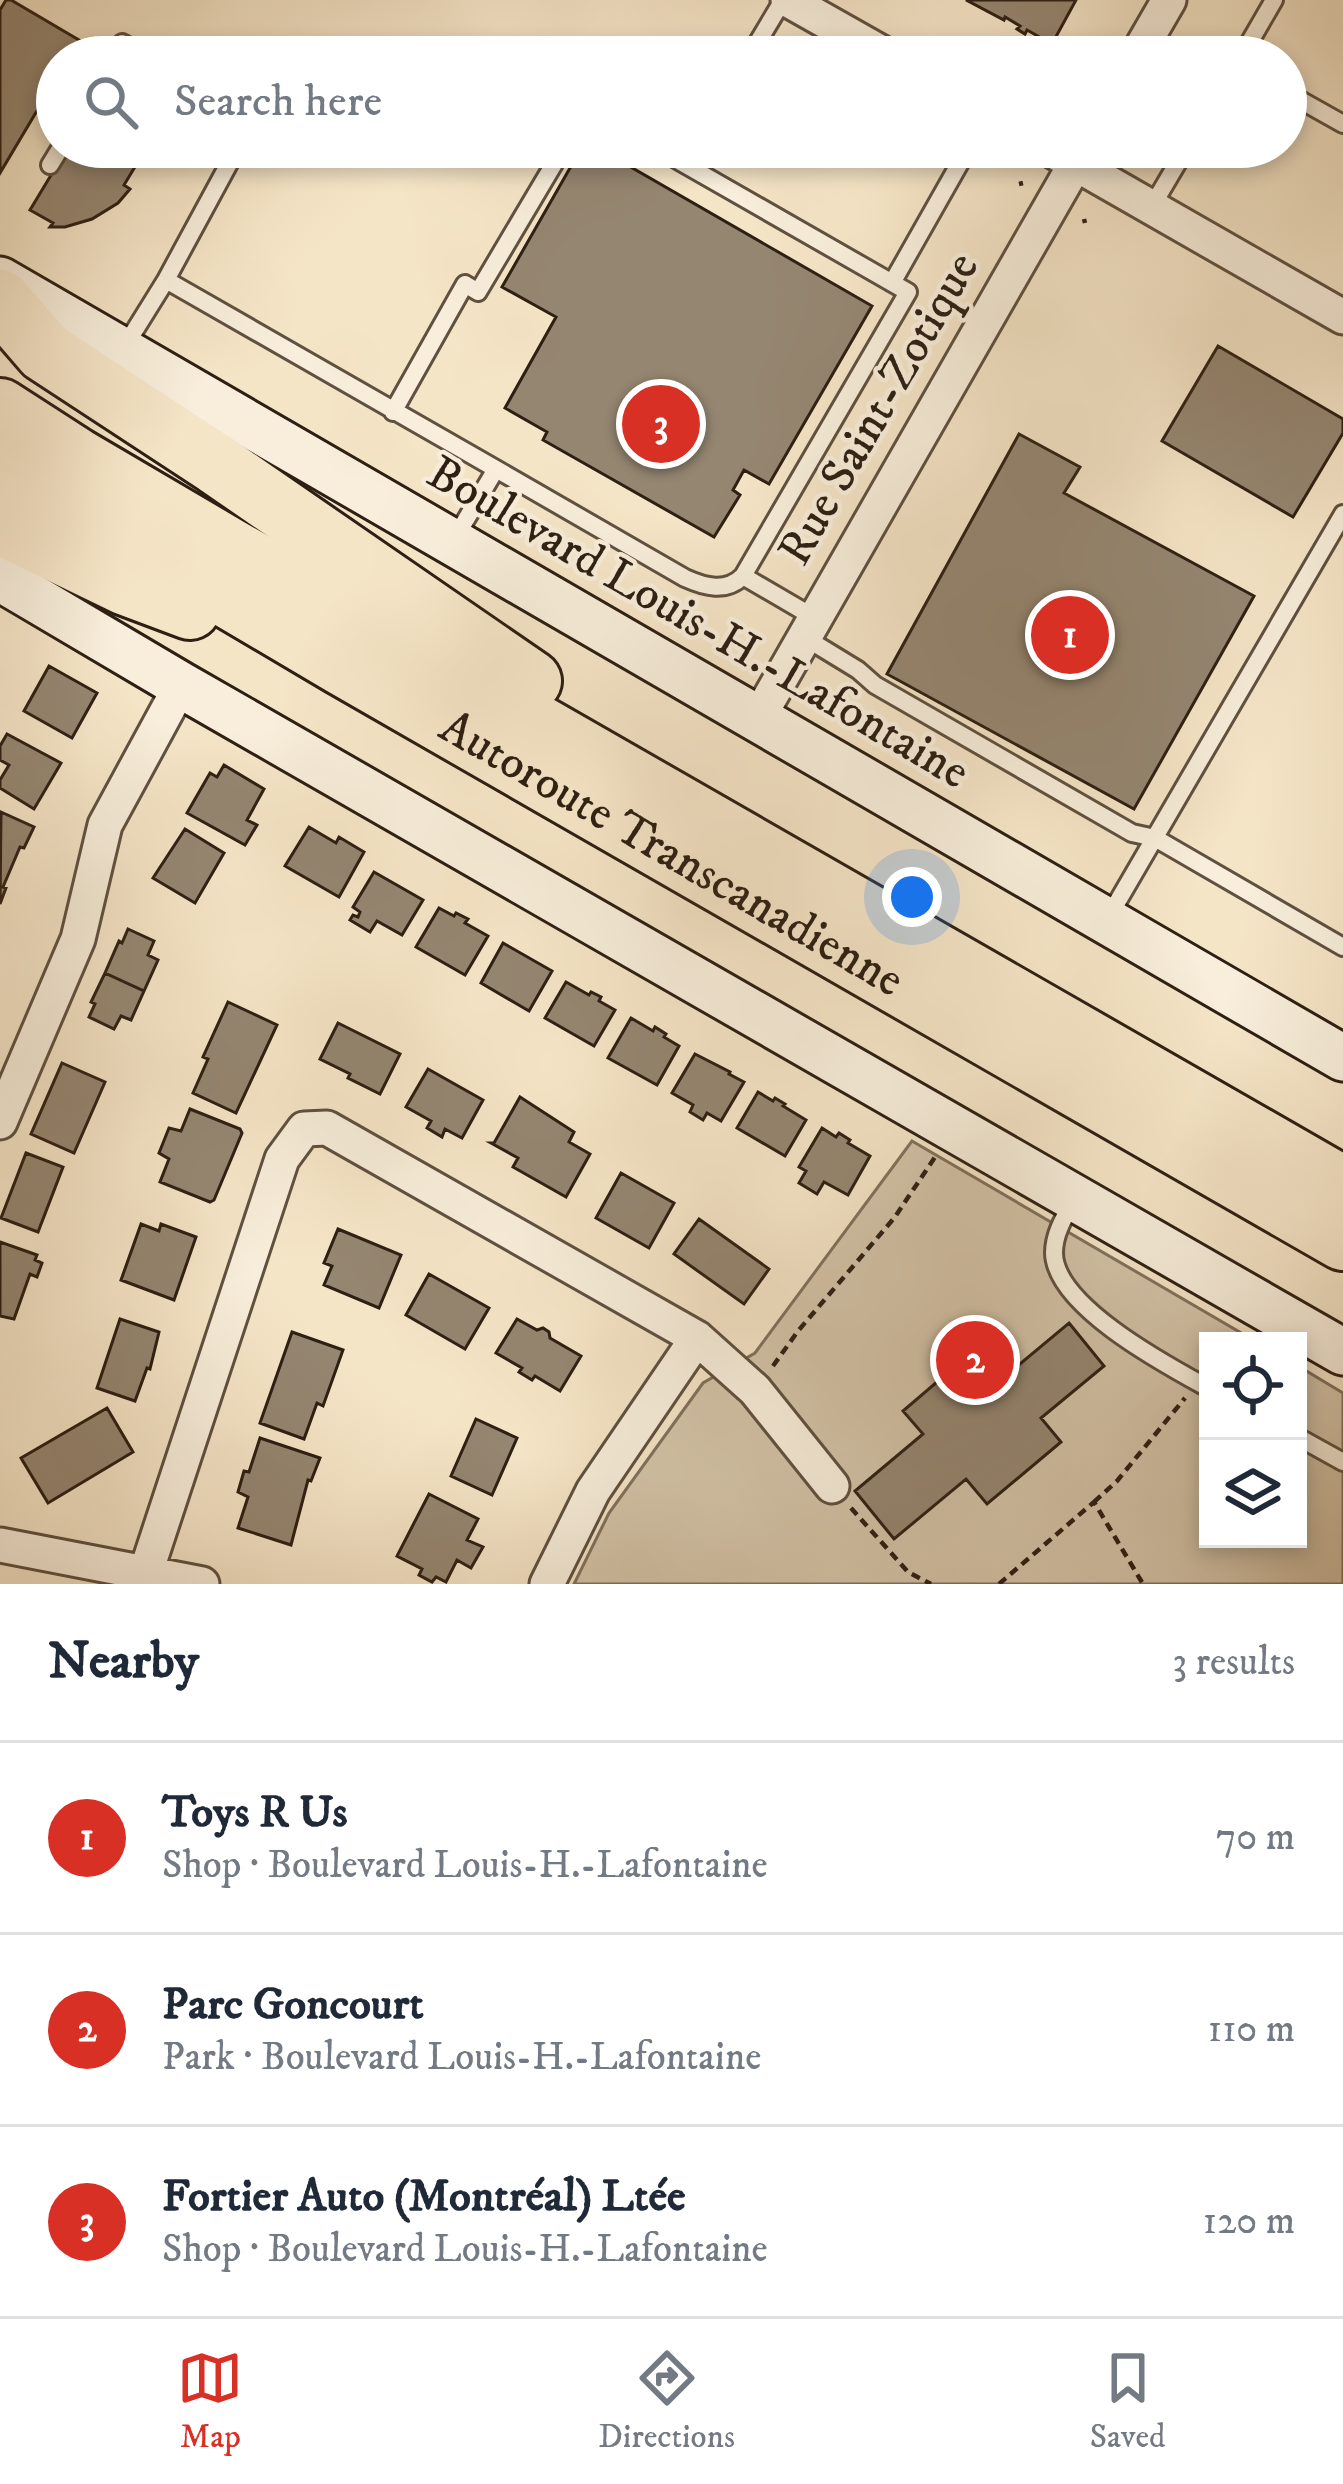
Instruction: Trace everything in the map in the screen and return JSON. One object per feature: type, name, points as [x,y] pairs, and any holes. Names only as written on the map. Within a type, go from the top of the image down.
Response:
[{"type":"highway","points":[[0,299],[45,352],[531,681]]},
{"type":"highway","name":"Autoroute Transcanadienne","points":[[0,385],[531,681],[1343,1146]]},
{"type":"highway","points":[[0,409],[210,537],[1343,1187]]},
{"type":"highway","name":"Autoroute Transcanadienne","points":[[0,464],[1343,1240]]},
{"type":"highway","points":[[0,524],[126,586],[342,665]]},
{"type":"main road","name":"Boulevard Louis-H.-Lafontaine","points":[[0,280],[1343,1058]]},
{"type":"main road","points":[[0,578],[1343,1352]]},
{"type":"street","points":[[786,0],[833,18],[859,36]]},
{"type":"street","points":[[1148,36],[1168,0]]},
{"type":"street","name":"Rue Saint-Zotique","points":[[757,720],[1060,168]]},
{"type":"street","points":[[1092,168],[1151,209],[1343,317]]},
{"type":"street","points":[[0,1122],[78,939],[105,825],[181,685]]},
{"type":"street","points":[[146,1572],[281,1159],[304,1129],[326,1128],[697,1338],[755,1390],[832,1486]]},
{"type":"street","points":[[548,1584],[593,1490],[697,1338]]},
{"type":"street","points":[[0,1545],[202,1584]]},
{"type":"lane","points":[[763,36],[786,0]]},
{"type":"lane","points":[[1253,36],[1274,0]]},
{"type":"lane","points":[[1307,104],[1343,124]]},
{"type":"lane","points":[[122,352],[227,168]]},
{"type":"lane","points":[[393,412],[465,284],[478,292],[552,168]]},
{"type":"lane","points":[[166,280],[685,578],[724,587],[743,576],[908,292],[691,168]]},
{"type":"lane","points":[[892,283],[957,168]]},
{"type":"lane","points":[[1151,209],[1175,168]]},
{"type":"lane","points":[[452,543],[496,469]]},
{"type":"lane","points":[[1106,920],[1343,514]]},
{"type":"lane","points":[[743,576],[875,685],[1132,833],[1155,838],[1343,946]]},
{"type":"lane","points":[[1075,1199],[1055,1244],[1057,1269],[1121,1338],[1199,1383]]},
{"type":"lane","points":[[1303,1440],[1343,1462]]},
{"type":"path","points":[[755,1390],[798,1331],[895,1217],[940,1149]]},
{"type":"path","points":[[999,1584],[1117,1481],[1199,1389]]},
{"type":"path","points":[[832,1486],[908,1572],[931,1584]]},
{"type":"path","points":[[1094,1502],[1143,1584]]},
{"type":"shaded area","points":[[912,1141],[1240,1332],[1199,1332],[1199,1548],[1307,1548],[1307,1371],[1343,1393],[1343,1584],[574,1584],[609,1513],[703,1383],[755,1353]]},
{"type":"building","points":[[11,0],[72,36],[36,36],[36,112],[0,173],[0,10]]},
{"type":"building","points":[[966,0],[1076,0],[1056,36],[1038,36],[1027,30],[1025,34],[1017,29],[1020,26]]},
{"type":"building","points":[[55,168],[134,168],[124,185],[130,189],[92,219],[50,227],[53,223],[30,210]]},
{"type":"building","points":[[570,168],[632,168],[872,306],[769,484],[744,470],[733,490],[740,495],[714,537],[543,440],[547,432],[505,408],[556,317],[502,287]]},
{"type":"building","points":[[1218,346],[1343,419],[1343,433],[1293,517],[1162,441]]},
{"type":"building","points":[[1019,434],[1080,467],[1064,493],[1254,596],[1134,809],[887,674]]},
{"type":"building","points":[[49,666],[97,693],[72,738],[24,711]]},
{"type":"building","points":[[7,734],[61,763],[34,809],[0,788],[9,765],[0,760],[0,746]]},
{"type":"building","points":[[224,765],[264,789],[247,820],[257,825],[245,845],[187,813],[210,773],[217,777]]},
{"type":"building","points":[[1,812],[34,827],[24,848],[20,847],[0,904]]},
{"type":"building","points":[[309,827],[364,852],[339,897],[285,866]]},
{"type":"building","points":[[185,829],[224,853],[195,903],[153,878]]},
{"type":"building","points":[[374,872],[423,900],[402,935],[377,921],[370,932],[350,920],[353,915],[358,917],[360,912],[353,907]]},
{"type":"building","points":[[439,908],[468,919],[465,923],[488,936],[465,975],[416,947]]},
{"type":"building","points":[[128,929],[154,941],[148,955],[158,960],[144,991],[105,973]]},
{"type":"building","points":[[503,943],[552,971],[529,1011],[481,983]]},
{"type":"building","points":[[105,973],[144,991],[131,1020],[121,1016],[114,1029],[89,1017]]},
{"type":"building","points":[[566,982],[601,997],[599,1001],[615,1010],[594,1046],[545,1018]]},
{"type":"building","points":[[228,1002],[277,1025],[236,1113],[193,1093]]},
{"type":"building","points":[[631,1018],[653,1031],[655,1027],[679,1046],[657,1085],[608,1058]]},
{"type":"building","points":[[338,1023],[400,1054],[380,1094],[320,1059]]},
{"type":"building","points":[[695,1054],[744,1082],[721,1121],[707,1113],[703,1120],[690,1112],[693,1105],[672,1093]]},
{"type":"building","points":[[62,1063],[105,1082],[74,1153],[31,1134]]},
{"type":"building","points":[[428,1069],[483,1100],[462,1138],[445,1129],[442,1137],[427,1128],[431,1121],[406,1107]]},
{"type":"building","points":[[758,1092],[806,1120],[785,1156],[737,1128]]},
{"type":"building","points":[[520,1097],[574,1132],[569,1142],[590,1154],[566,1197],[513,1167],[518,1158],[491,1143]]},
{"type":"building","points":[[190,1109],[242,1133],[210,1202],[160,1182],[169,1159],[159,1153],[169,1128],[181,1131]]},
{"type":"building","points":[[822,1128],[836,1137],[839,1133],[870,1156],[848,1195],[824,1182],[817,1194],[799,1183],[806,1171],[799,1167]]},
{"type":"building","points":[[26,1153],[63,1167],[38,1232],[1,1218]]},
{"type":"building","points":[[621,1173],[674,1203],[649,1248],[596,1218]]},
{"type":"building","points":[[699,1219],[769,1269],[744,1304],[674,1254]]},
{"type":"building","points":[[141,1224],[159,1231],[161,1224],[196,1237],[174,1300],[121,1280]]},
{"type":"building","points":[[338,1229],[401,1255],[379,1308],[324,1285],[332,1266],[324,1263]]},
{"type":"building","points":[[0,1242],[37,1255],[35,1260],[42,1263],[37,1277],[30,1274],[14,1319],[0,1316]]},
{"type":"building","points":[[429,1274],[489,1308],[465,1349],[406,1315]]},
{"type":"building","points":[[120,1319],[159,1332],[150,1369],[135,1401],[97,1388]]},
{"type":"building","points":[[517,1319],[537,1330],[543,1328],[550,1338],[581,1356],[560,1391],[535,1376],[532,1380],[519,1372],[522,1368],[496,1353]]},
{"type":"building","points":[[1069,1323],[1104,1366],[1041,1418],[1061,1442],[987,1504],[966,1479],[894,1539],[855,1491],[923,1434],[903,1411],[952,1369],[978,1399]]},
{"type":"building","points":[[292,1332],[343,1350],[323,1406],[317,1403],[304,1439],[260,1423]]},
{"type":"building","points":[[107,1408],[133,1452],[48,1503],[21,1458]]},
{"type":"building","points":[[476,1419],[517,1438],[492,1495],[451,1476]]},
{"type":"building","points":[[260,1438],[320,1458],[308,1480],[291,1545],[238,1528],[248,1497],[238,1492]]},
{"type":"building","points":[[429,1494],[478,1519],[467,1540],[483,1547],[471,1568],[457,1560],[446,1582],[436,1577],[432,1582],[419,1575],[422,1569],[397,1556]]},
{"type":"place","name":"Fortier Auto (Montréal) Ltée","points":[[661,424]]},
{"type":"place","name":"Toys R Us","points":[[1070,635]]},
{"type":"place","name":"Parc Goncourt","points":[[975,1360]]}]
